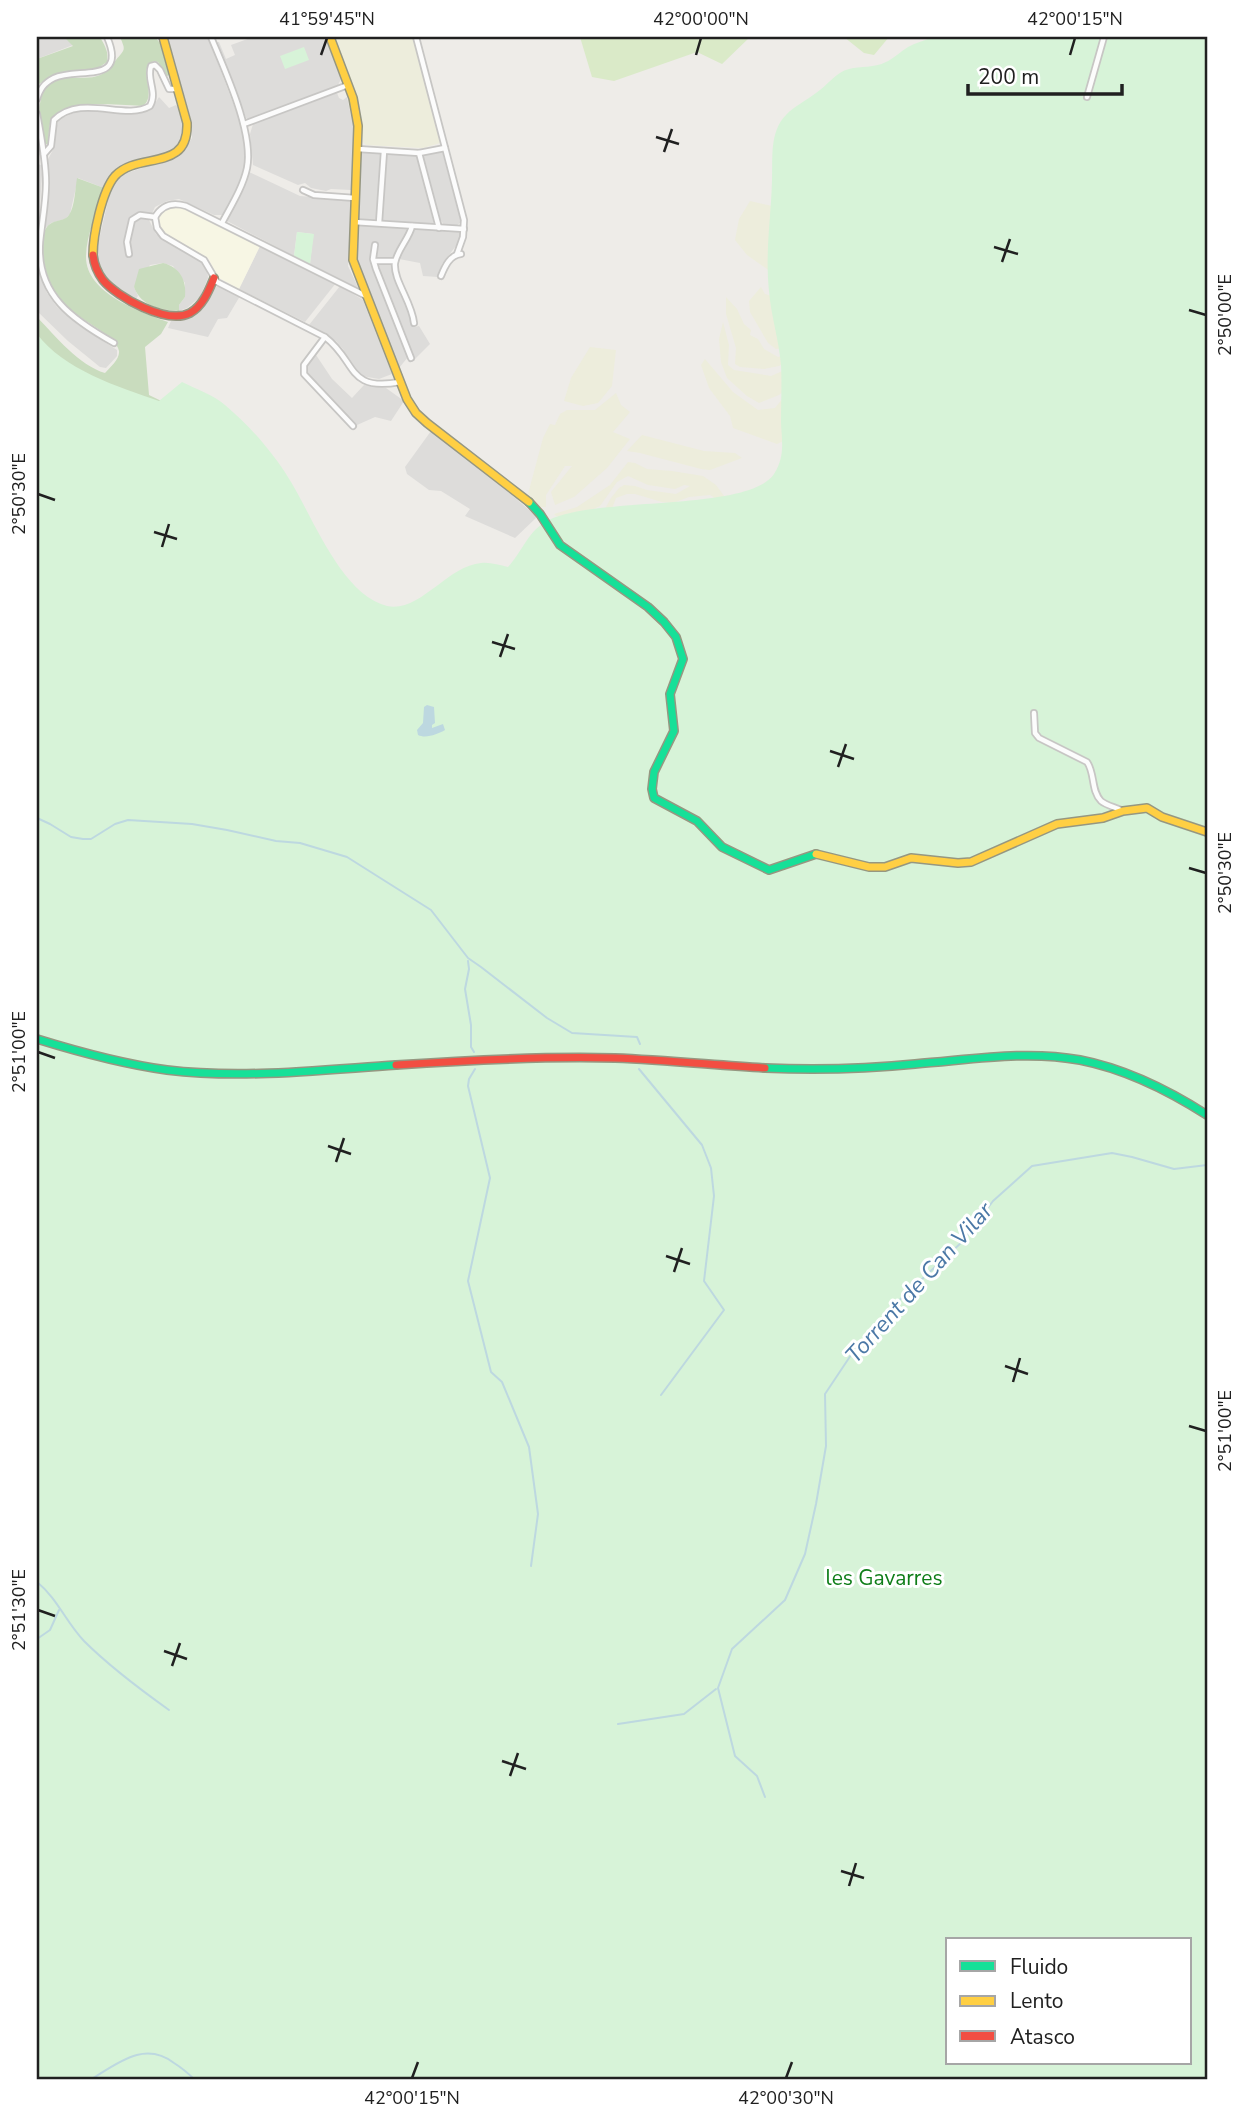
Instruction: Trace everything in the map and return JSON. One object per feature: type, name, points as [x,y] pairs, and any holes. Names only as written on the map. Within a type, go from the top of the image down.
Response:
[{"type":"main road","points":[[163,37],[187,123],[188,137],[183,146],[174,153],[119,173],[110,183],[93,249],[94,260],[98,272],[113,290],[146,308],[170,315],[185,315],[193,310],[205,297],[214,278]]},
{"type":"main road","points":[[330,37],[356,113],[358,149],[352,255],[357,275],[412,407],[427,423],[540,513],[553,537],[561,545],[615,582],[671,629],[683,656],[682,666],[669,698],[674,731],[660,755],[652,781],[654,798],[697,821],[722,847],[736,856],[769,870],[814,854],[869,867],[885,867],[911,858],[971,862],[1057,824],[1103,818],[1123,810],[1147,808],[1162,817],[1207,832]]},
{"type":"main road","points":[[37,1039],[84,1054],[129,1063],[170,1070],[235,1074],[500,1059],[674,1060],[808,1069],[882,1068],[1004,1056],[1057,1057],[1096,1064],[1138,1077],[1207,1115]]},
{"type":"street","points":[[37,99],[38,91],[58,77],[103,70],[113,54],[107,37]]},
{"type":"street","points":[[211,37],[244,124],[248,149],[247,167],[242,183],[222,223]]},
{"type":"street","points":[[416,37],[465,229],[459,254],[449,260],[441,276]]},
{"type":"street","points":[[1087,97],[1104,37]]},
{"type":"street","points":[[44,155],[51,146],[54,120],[60,115],[89,107],[137,109],[150,106],[154,96],[149,72],[151,66],[158,68],[169,89],[177,89]]},
{"type":"street","points":[[244,124],[348,85]]},
{"type":"street","points":[[37,114],[46,186],[40,248],[43,274],[58,303],[114,343]]},
{"type":"street","points":[[358,149],[419,153],[445,148]]},
{"type":"street","points":[[379,223],[384,151]]},
{"type":"street","points":[[419,153],[439,228]]},
{"type":"street","points":[[303,190],[314,195],[355,198]]},
{"type":"street","points":[[366,296],[186,206],[167,205],[155,217],[157,228],[163,236],[204,260],[214,278],[221,284],[325,337],[339,350],[357,377],[370,383],[400,382]]},
{"type":"street","points":[[129,254],[127,242],[132,220],[140,215],[155,217]]},
{"type":"street","points":[[354,222],[465,229]]},
{"type":"street","points":[[412,226],[395,261],[397,278],[413,310],[414,323]]},
{"type":"street","points":[[375,245],[374,261],[411,358]]},
{"type":"street","points":[[374,261],[395,261]]},
{"type":"street","points":[[325,337],[304,365],[304,374],[353,426]]},
{"type":"street","points":[[1034,713],[1035,733],[1039,738],[1087,762],[1092,769],[1099,798],[1104,803],[1123,810]]},
{"type":"shaded area","points":[[37,37],[64,37],[73,45],[37,59]]},
{"type":"shaded area","points":[[169,37],[208,37],[241,124],[246,147],[239,183],[223,215],[214,215],[179,199],[155,207],[149,220],[156,234],[199,260],[207,268],[208,278],[200,297],[179,311],[179,305],[185,297],[185,283],[173,266],[163,263],[150,265],[134,287],[138,296],[135,300],[107,281],[98,262],[97,248],[111,188],[117,179],[175,157],[186,148],[192,138],[192,123]]},
{"type":"shaded area","points":[[253,37],[325,37],[341,79],[338,85],[246,118],[217,42],[226,59],[235,55],[231,45]]},
{"type":"shaded area","points":[[335,37],[413,37],[440,143],[423,148],[366,145],[363,142],[361,110]]},
{"type":"shaded area","points":[[337,93],[343,100],[347,97],[353,125],[351,190],[326,191],[311,188],[305,183],[298,185],[253,165],[250,134],[253,124]]},
{"type":"shaded area","points":[[159,97],[169,108],[176,105],[179,108],[185,130],[178,145],[165,154],[118,169],[104,188],[78,178],[70,214],[44,229],[50,185],[47,161],[54,148],[59,119],[87,108],[141,112],[153,107]]},
{"type":"shaded area","points":[[442,151],[461,222],[456,226],[444,225],[440,219],[423,155]]},
{"type":"shaded area","points":[[361,152],[381,153],[376,220],[357,219]]},
{"type":"shaded area","points":[[386,152],[417,155],[434,224],[382,221]]},
{"type":"shaded area","points":[[37,164],[41,165],[42,175],[37,253]]},
{"type":"shaded area","points":[[249,172],[300,196],[352,200],[348,266],[359,289],[310,264],[313,234],[297,232],[294,256],[227,221]]},
{"type":"shaded area","points":[[750,201],[772,206],[787,283],[747,255],[735,240],[739,219]]},
{"type":"shaded area","points":[[175,206],[189,210],[260,246],[239,289],[219,278],[208,258],[164,233],[158,218],[162,211]]},
{"type":"shaded area","points":[[357,225],[406,228],[407,231],[396,252],[393,274],[415,327],[419,326],[430,344],[414,360],[408,357],[399,368],[356,259]]},
{"type":"shaded area","points":[[416,228],[462,232],[459,242],[442,264],[438,277],[423,276],[420,263],[399,259]]},
{"type":"shaded area","points":[[260,246],[336,283],[305,322],[239,289]]},
{"type":"shaded area","points":[[37,253],[47,293],[57,307],[78,325],[117,350],[117,356],[106,368],[100,367],[68,341],[37,311]]},
{"type":"shaded area","points":[[220,286],[240,296],[227,318],[218,319],[208,337],[168,328],[171,321],[189,318],[197,313],[216,287]]},
{"type":"shaded area","points":[[340,286],[363,300],[392,374],[379,379],[362,376],[351,366],[336,341],[309,325]]},
{"type":"shaded area","points":[[761,287],[765,294],[778,298],[784,348],[776,349],[768,343],[750,312],[749,301]]},
{"type":"shaded area","points":[[726,297],[751,330],[750,335],[758,339],[764,349],[778,357],[789,353],[791,359],[779,366],[764,369],[740,367],[735,364],[736,348],[726,314]]},
{"type":"shaded area","points":[[723,322],[729,345],[728,365],[734,370],[771,376],[794,366],[795,381],[779,395],[759,403],[747,396],[727,378],[721,362],[719,339]]},
{"type":"shaded area","points":[[590,347],[616,350],[612,386],[598,403],[583,406],[564,401],[571,378]]},
{"type":"shaded area","points":[[316,355],[332,379],[352,398],[364,385],[386,388],[404,401],[391,421],[375,417],[357,425],[306,374],[306,369]]},
{"type":"shaded area","points":[[705,359],[733,392],[758,410],[775,408],[787,393],[788,439],[777,444],[733,428],[730,416],[709,388],[701,365]]},
{"type":"shaded area","points":[[616,393],[621,405],[630,412],[613,432],[630,439],[607,468],[574,497],[555,505],[551,492],[572,466],[565,466],[546,495],[546,507],[540,507],[528,494],[543,438],[550,424],[555,425],[560,414],[567,410],[595,410]]},
{"type":"shaded area","points":[[431,431],[537,517],[515,538],[465,516],[470,509],[441,491],[429,490],[407,474],[405,467]]},
{"type":"shaded area","points":[[642,435],[704,451],[735,453],[742,458],[710,470],[627,451]]},
{"type":"shaded area","points":[[628,462],[647,469],[703,476],[716,485],[727,500],[718,500],[710,495],[689,497],[673,503],[627,494],[616,498],[608,519],[606,507],[624,485],[676,494],[690,486],[684,485],[675,489],[648,485],[628,476],[617,482],[600,506],[572,519],[554,514],[577,507],[610,485]]},
{"type":"green space","points":[[64,37],[100,37],[107,52],[107,62],[95,70],[61,72],[37,85],[37,59],[73,46]]},
{"type":"green space","points":[[120,37],[155,37],[160,43],[169,75],[167,76],[158,62],[148,64],[149,92],[147,102],[143,106],[95,104],[59,111],[51,120],[46,144],[40,111],[46,88],[62,78],[91,77],[105,72],[123,52]]},
{"type":"green space","points":[[580,37],[750,37],[722,64],[697,52],[614,81],[592,77]]},
{"type":"green space","points":[[844,37],[889,37],[874,55],[864,53]]},
{"type":"green space","name":"les Gavarres","points":[[932,37],[1207,37],[1207,2080],[37,2080],[37,334],[76,367],[126,390],[159,401],[182,382],[221,401],[250,428],[278,462],[330,553],[356,587],[371,599],[387,606],[411,603],[469,566],[484,563],[508,567],[536,529],[549,520],[600,508],[735,494],[759,486],[774,474],[782,449],[779,346],[768,277],[774,138],[789,112],[840,73],[881,64],[908,47]]},
{"type":"green space","points":[[304,47],[309,60],[285,69],[280,56]]},
{"type":"green space","points":[[77,178],[104,188],[88,240],[88,270],[95,281],[116,299],[168,322],[161,334],[145,347],[149,395],[188,414],[37,407],[37,317],[68,349],[96,369],[105,373],[119,354],[116,344],[110,338],[61,302],[55,295],[46,269],[42,248],[45,230],[50,224],[69,215],[74,202]]},
{"type":"green space","points":[[297,232],[314,234],[310,264],[294,256]]},
{"type":"green space","points":[[163,263],[178,271],[185,286],[185,297],[179,305],[179,311],[165,310],[146,303],[134,287],[139,269]]},
{"type":"water","points":[[424,707],[434,707],[435,723],[432,728],[443,724],[445,730],[432,736],[421,736],[417,730],[423,723]]},
{"type":"waterway","points":[[37,818],[71,837],[83,839],[91,839],[115,824],[128,820],[192,824],[276,841],[300,843],[347,857],[431,910],[468,958],[547,1018],[572,1033],[637,1037],[640,1044]]},
{"type":"waterway","points":[[468,961],[465,989],[471,1025],[471,1047],[474,1052]]},
{"type":"waterway","points":[[475,1069],[468,1086],[490,1178],[468,1281],[491,1372],[502,1382],[529,1447],[538,1514],[531,1566]]},
{"type":"waterway","points":[[639,1069],[702,1145],[711,1168],[714,1196],[704,1281],[724,1310],[661,1395]]},
{"type":"waterway","name":"Torrent de Can Vilar","points":[[765,1797],[757,1776],[735,1756],[718,1688],[732,1649],[785,1600],[805,1554],[826,1446],[825,1394],[853,1352],[892,1307],[963,1241],[993,1201],[1032,1166],[1112,1153],[1174,1169],[1207,1165]]},
{"type":"waterway","points":[[37,1582],[84,1641],[125,1677],[169,1710]]},
{"type":"waterway","points":[[37,1639],[50,1630],[59,1610]]},
{"type":"waterway","points":[[618,1724],[684,1714],[716,1689]]},
{"type":"waterway","points":[[90,2080],[141,2054],[163,2056],[195,2080]]},
{"type":"traffic: fast","points":[[529,502],[560,545],[648,607],[676,637],[683,659],[670,694],[674,731],[654,772],[654,798],[697,821],[722,847],[769,870],[816,854]]},
{"type":"traffic: fast","points":[[37,1039],[117,1061],[195,1073],[281,1073],[396,1065]]},
{"type":"traffic: fast","points":[[765,1068],[859,1068],[998,1057],[1059,1057],[1097,1064],[1130,1075],[1162,1089],[1207,1115]]},
{"type":"traffic: slow","points":[[93,255],[99,214],[115,176],[136,164],[171,155],[180,149],[185,139],[187,123],[163,37]]},
{"type":"traffic: slow","points":[[330,37],[353,98],[358,126],[353,260],[407,399],[427,423],[529,502]]},
{"type":"traffic: slow","points":[[816,854],[869,867],[885,867],[911,858],[971,862],[1057,824],[1103,818],[1123,811],[1147,808],[1162,817],[1207,832]]},
{"type":"traffic: jam","points":[[93,255],[99,274],[110,287],[143,307],[169,315],[180,316],[195,310],[214,278]]},
{"type":"traffic: jam","points":[[396,1065],[505,1059],[615,1058],[765,1068]]}]
